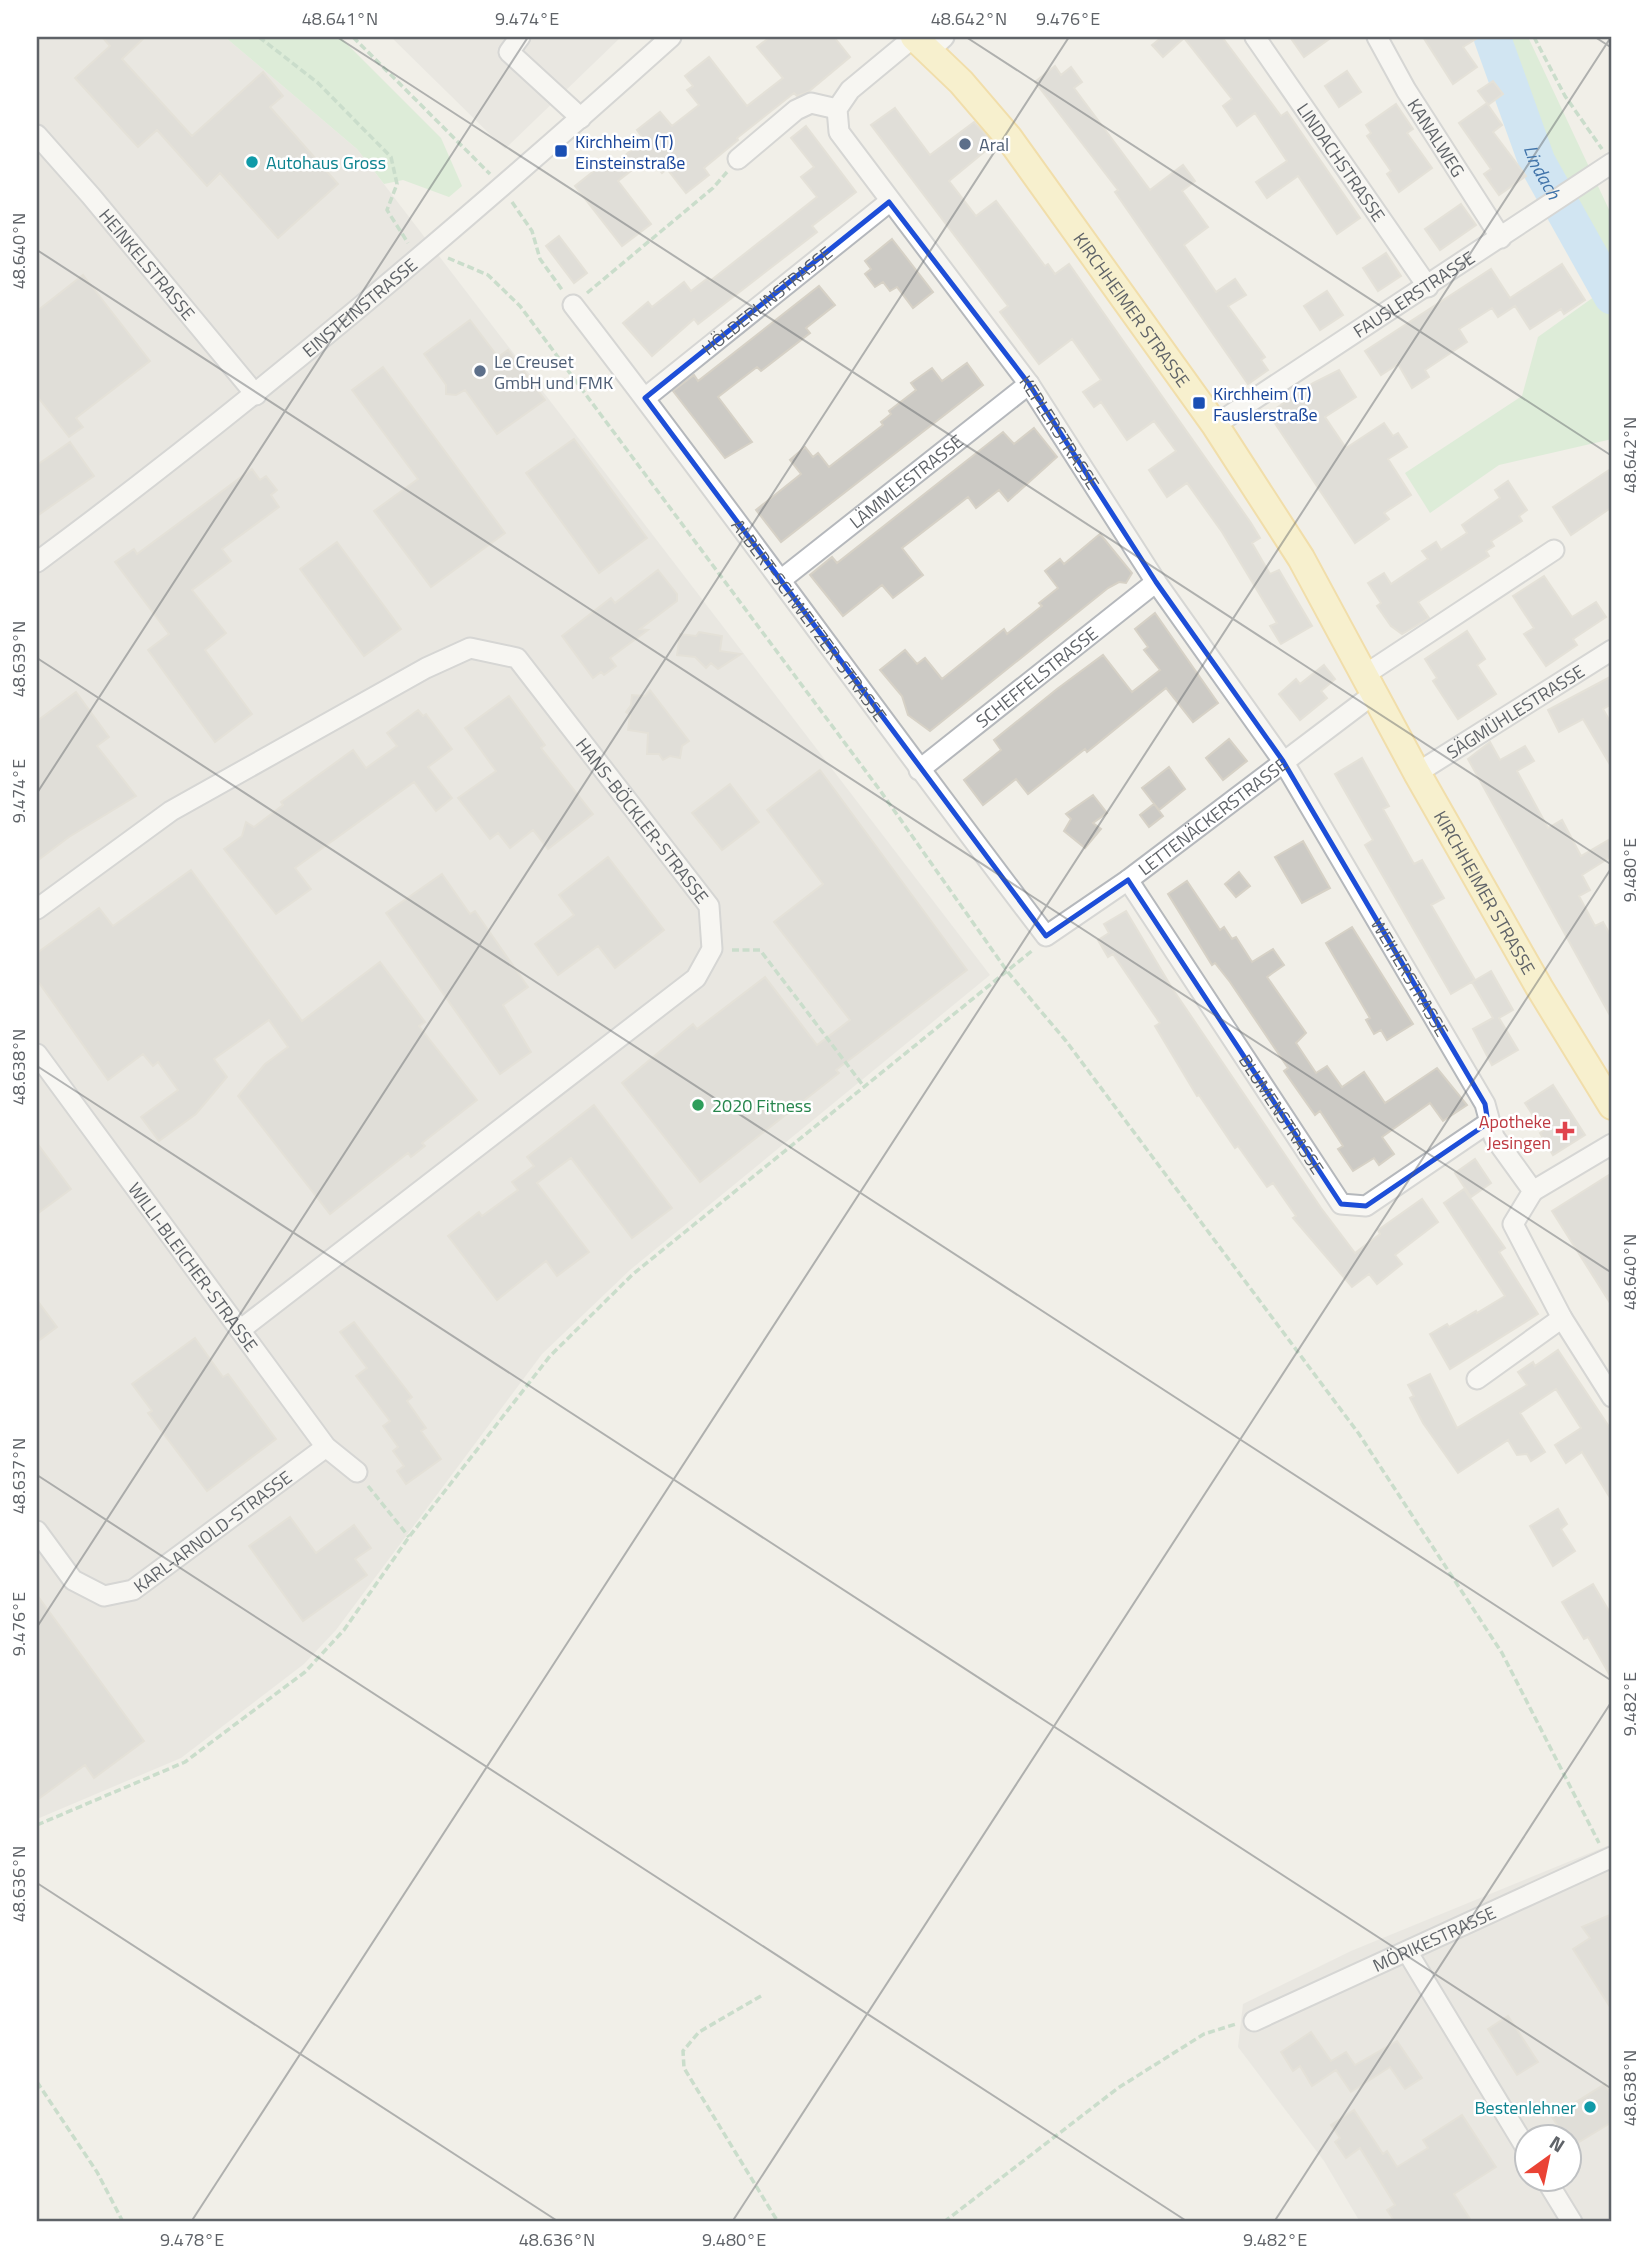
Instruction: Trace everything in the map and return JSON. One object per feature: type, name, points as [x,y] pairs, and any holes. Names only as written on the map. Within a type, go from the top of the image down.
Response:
[{"type":"main road","name":"KIRCHHEIMER STRASSE","points":[[925,40],[1009,138],[1215,425],[1301,558],[1371,683],[1416,773],[1539,987],[1612,1105]]},
{"type":"street","points":[[520,37],[509,52],[581,118]]},
{"type":"street","name":"EINSTEINSTRASSE","points":[[37,562],[256,395],[502,189],[671,37]]},
{"type":"street","name":"LINDACHSTRASSE","points":[[1255,37],[1428,288]]},
{"type":"street","name":"KANALWEG","points":[[1377,37],[1406,90],[1501,238]]},
{"type":"street","points":[[738,159],[796,110],[811,103],[837,109],[850,90],[925,40]]},
{"type":"street","name":"KEPLERSTRASSE","points":[[837,109],[839,132],[889,202],[1030,384],[1156,582],[1283,761]]},
{"type":"street","name":"HEINKELSTRASSE","points":[[37,135],[92,196],[256,395]]},
{"type":"street","name":"FAUSLERSTRASSE","points":[[1215,425],[1428,288],[1612,163]]},
{"type":"street","name":"HÖLDERLINSTRASSE","points":[[645,398],[889,202]]},
{"type":"street","name":"ALBERT-SCHWEITZER-STRASSE","points":[[573,305],[782,579],[919,770],[1046,936]]},
{"type":"street","name":"LÄMMLESTRASSE","points":[[782,579],[1030,384]]},
{"type":"street","points":[[1371,683],[1554,550]]},
{"type":"street","name":"SCHEFFELSTRASSE","points":[[919,770],[1156,582]]},
{"type":"street","name":"HANS-BÖCKLER-STRASSE","points":[[37,909],[171,811],[426,668],[470,648],[517,658],[709,906],[712,949]]},
{"type":"street","name":"SÄGMÜHLESTRASSE","points":[[1416,773],[1612,650]]},
{"type":"street","name":"LETTENÄCKERSTRASSE","points":[[1046,936],[1128,880],[1283,761],[1371,683]]},
{"type":"street","name":"WEIHERSTRASSE","points":[[1283,761],[1485,1104],[1493,1137],[1533,1191]]},
{"type":"street","name":"BLUMENSTRASSE","points":[[1128,880],[1341,1205],[1366,1206],[1489,1123]]},
{"type":"street","points":[[240,1330],[696,978],[712,949]]},
{"type":"street","name":"WILLI-BLEICHER-STRASSE","points":[[37,1054],[326,1447],[357,1472]]},
{"type":"street","points":[[1612,1144],[1533,1191],[1513,1224],[1562,1318],[1612,1397]]},
{"type":"street","points":[[1477,1380],[1562,1318]]},
{"type":"street","name":"KARL-ARNOLD-STRASSE","points":[[37,1531],[73,1580],[104,1596],[133,1590],[326,1447]]},
{"type":"street","name":"MÖRIKESTRASSE","points":[[1254,2021],[1610,1859]]},
{"type":"street","points":[[1408,1953],[1512,2123]]},
{"type":"street","points":[[1553,2192],[1572,2222]]},
{"type":"path","points":[[259,37],[318,83],[391,157],[397,184],[387,210],[407,243],[433,248],[457,264],[488,275],[520,306],[879,789],[1007,971],[1074,1051],[1359,1434],[1502,1653],[1610,1859]]},
{"type":"path","points":[[353,37],[502,189],[532,231],[540,259],[573,305],[713,188],[738,159]]},
{"type":"path","points":[[1534,37],[1565,96],[1612,163]]},
{"type":"path","points":[[37,1825],[185,1762],[305,1672],[344,1630],[408,1537],[550,1356],[633,1274],[865,1088],[1046,936]]},
{"type":"path","points":[[712,949],[760,950],[865,1088]]},
{"type":"path","points":[[357,1472],[408,1537]]},
{"type":"path","points":[[761,1996],[699,2032],[683,2051],[684,2068],[778,2222]]},
{"type":"path","points":[[944,2222],[1118,2088],[1204,2034],[1222,2026],[1254,2021]]},
{"type":"path","points":[[37,2082],[97,2172],[123,2222]]},
{"type":"highlighted area","points":[[889,202],[1029,384],[1156,582],[1283,761],[1485,1104],[1488,1123],[1366,1206],[1341,1204],[1128,880],[1046,936],[645,398]]},
{"type":"shaded area","points":[[37,37],[225,37],[357,149],[990,975],[630,1270],[542,1354],[336,1630],[304,1664],[181,1758],[37,1819]]},
{"type":"shaded area","points":[[391,37],[621,37],[505,149]]},
{"type":"shaded area","points":[[1612,1844],[1612,2222],[1360,2222],[1324,2161],[1238,2047],[1243,2004],[1351,1951]]},
{"type":"green space","points":[[225,37],[340,37],[441,138],[462,186],[449,197],[403,180],[384,184],[357,149]]},
{"type":"green space","points":[[1485,37],[1528,37],[1612,216],[1612,439],[1499,465],[1430,513],[1405,473],[1522,396],[1538,337],[1598,294],[1537,183]]},
{"type":"building","name":"Autohaus Gross","points":[[102,37],[145,37],[122,59],[192,136],[263,72],[283,96],[270,107],[338,184],[278,238],[220,173],[207,186],[157,130],[138,147],[75,78],[110,46]]},
{"type":"building","points":[[770,37],[834,37],[850,57],[808,92],[797,96],[794,93],[737,138],[738,140],[704,168],[709,175],[686,193],[667,169],[662,173],[649,157],[618,181],[651,224],[622,246],[575,186],[604,163],[608,169],[644,140],[637,130],[660,112],[672,126],[699,105],[687,90],[693,86],[685,76],[709,57],[747,106],[783,78],[757,47]]},
{"type":"building","points":[[1162,37],[1222,37],[1281,116],[1287,112],[1360,218],[1337,234],[1298,176],[1267,198],[1256,182],[1287,161],[1255,113],[1237,126],[1223,106],[1232,99],[1184,38],[1163,57],[1152,45]]},
{"type":"building","points":[[1290,37],[1332,37],[1304,57]]},
{"type":"building","points":[[1423,37],[1479,37],[1463,47],[1477,67],[1453,84]]},
{"type":"building","points":[[1055,66],[1061,75],[1071,67],[1082,82],[1074,88],[1150,190],[1183,165],[1195,181],[1182,191],[1208,227],[1184,245],[1216,292],[1235,279],[1246,295],[1228,306],[1265,357],[1261,360],[1268,370],[1248,384],[1115,192],[1118,190],[1035,82]]},
{"type":"building","points":[[1347,71],[1361,92],[1339,107],[1325,86]]},
{"type":"building","points":[[1493,81],[1503,94],[1488,105],[1502,125],[1493,132],[1526,176],[1499,195],[1484,174],[1491,169],[1459,123],[1487,103],[1478,91]]},
{"type":"building","points":[[1396,104],[1413,129],[1407,133],[1432,168],[1399,192],[1387,174],[1391,171],[1367,136],[1371,133],[1366,125]]},
{"type":"building","points":[[895,108],[930,155],[974,122],[994,144],[949,181],[976,216],[996,201],[1045,266],[1048,264],[1055,274],[1069,264],[1251,523],[1260,538],[1252,543],[1270,574],[1279,570],[1312,626],[1281,644],[1270,626],[1277,623],[1222,532],[1187,483],[1167,497],[1149,470],[1176,451],[1154,421],[1127,440],[1101,402],[1094,407],[1083,392],[1101,380],[1072,339],[1039,364],[1000,312],[1008,306],[871,125]]},
{"type":"building","points":[[806,126],[856,192],[812,226],[817,232],[698,324],[694,319],[652,356],[623,323],[648,302],[652,307],[684,282],[691,291],[708,278],[710,281],[817,197],[801,177],[814,167],[791,138]]},
{"type":"building","points":[[1461,204],[1476,225],[1440,250],[1425,229]]},
{"type":"building","points":[[559,236],[587,273],[574,283],[546,246]]},
{"type":"building","points":[[892,239],[933,292],[913,308],[897,287],[890,291],[883,282],[875,287],[865,274],[871,269],[865,261]]},
{"type":"building","points":[[1386,253],[1401,276],[1378,291],[1363,268]]},
{"type":"building","points":[[1562,264],[1585,300],[1564,314],[1561,309],[1530,329],[1515,306],[1498,317],[1492,308],[1459,329],[1467,342],[1425,370],[1429,377],[1412,388],[1398,364],[1381,375],[1365,351],[1491,269],[1510,298]]},
{"type":"building","points":[[83,275],[150,361],[76,418],[83,427],[69,437],[37,396],[37,311]]},
{"type":"building","points":[[819,286],[835,305],[806,328],[810,333],[761,371],[757,367],[718,397],[752,442],[725,458],[673,391],[694,375],[698,381]]},
{"type":"building","points":[[1327,291],[1343,315],[1320,330],[1304,306]]},
{"type":"building","name":"Le Creuset GmbH und FMK","points":[[470,320],[498,357],[508,350],[545,400],[497,434],[465,390],[456,395],[446,394],[446,385],[424,354]]},
{"type":"building","points":[[967,363],[983,385],[781,542],[756,510],[801,474],[790,460],[805,447],[813,457],[818,453],[829,467],[883,425],[881,422],[891,414],[889,411],[916,390],[911,383],[932,368],[942,381]]},
{"type":"building","points":[[383,367],[505,533],[431,587],[374,511],[418,479],[352,390]]},
{"type":"building","points":[[1339,370],[1356,397],[1325,417],[1346,448],[1384,423],[1393,436],[1398,433],[1407,447],[1388,459],[1411,495],[1384,513],[1389,519],[1355,543],[1270,416],[1280,409],[1278,407],[1313,383]]},
{"type":"building","points":[[1034,428],[1057,457],[1008,501],[999,490],[976,508],[968,497],[902,548],[923,575],[893,598],[882,585],[843,616],[810,575],[832,557],[837,563],[1003,432],[1014,444]]},
{"type":"building","points":[[574,439],[647,538],[599,573],[526,473]]},
{"type":"building","points":[[70,442],[94,476],[37,516],[37,465]]},
{"type":"building","points":[[1612,468],[1612,507],[1571,535],[1553,507]]},
{"type":"building","points":[[252,469],[260,480],[266,476],[277,490],[271,495],[279,507],[222,549],[231,561],[192,590],[226,633],[205,650],[252,714],[215,742],[148,650],[169,634],[115,562],[134,549],[137,554]]},
{"type":"building","points":[[1508,481],[1527,510],[1519,516],[1522,521],[1491,541],[1494,546],[1486,551],[1489,556],[1418,602],[1429,618],[1402,634],[1391,626],[1377,606],[1381,603],[1368,583],[1384,573],[1391,584],[1428,559],[1422,551],[1436,542],[1441,550],[1467,533],[1462,525],[1500,498],[1495,490]]},
{"type":"building","points":[[1100,534],[1132,573],[1126,583],[1119,582],[1108,588],[930,731],[908,715],[902,696],[880,670],[905,650],[917,664],[925,658],[942,679],[1004,629],[1007,634],[1042,606],[1039,603],[1058,588],[1045,571],[1060,559],[1064,564]]},
{"type":"building","points":[[337,542],[401,629],[364,656],[300,569]]},
{"type":"building","points":[[658,570],[677,594],[677,601],[640,629],[648,630],[610,658],[616,666],[604,675],[601,672],[593,678],[562,636],[611,598],[615,603]]},
{"type":"building","points":[[1544,576],[1572,617],[1596,602],[1606,617],[1573,639],[1577,645],[1546,666],[1524,634],[1534,628],[1513,596]]},
{"type":"building","points":[[1155,613],[1218,703],[1193,722],[1166,688],[1087,752],[1085,749],[1028,794],[1016,779],[983,805],[964,780],[1001,750],[994,740],[1057,689],[1103,655],[1132,692],[1160,670],[1144,650],[1148,647],[1135,629]]},
{"type":"building","points":[[1467,631],[1485,659],[1477,665],[1496,694],[1458,719],[1433,681],[1437,678],[1425,659]]},
{"type":"building","points":[[699,632],[722,636],[720,651],[741,654],[718,669],[711,663],[706,668],[695,657],[677,655],[680,634],[696,636]]},
{"type":"building","points":[[1324,665],[1335,679],[1321,691],[1327,698],[1300,720],[1279,694],[1296,679],[1300,684]]},
{"type":"building","points":[[1612,676],[1612,704],[1603,709],[1612,725],[1612,768],[1583,719],[1559,732],[1548,710]]},
{"type":"building","points":[[650,690],[689,741],[682,746],[680,758],[670,756],[663,760],[659,754],[647,754],[648,733],[628,730],[630,715],[626,712],[631,705],[632,695],[645,696]]},
{"type":"building","points":[[76,692],[109,737],[97,746],[136,796],[69,837],[37,861],[37,721]]},
{"type":"building","points":[[509,696],[545,745],[541,748],[593,814],[548,849],[533,830],[510,848],[498,833],[490,839],[458,798],[496,771],[465,728]]},
{"type":"building","points":[[418,710],[423,716],[426,714],[452,749],[428,767],[452,798],[436,811],[414,782],[295,868],[311,889],[276,914],[224,849],[242,836],[246,822],[254,827],[283,805],[281,802],[353,750],[366,768],[397,746],[387,733]]},
{"type":"building","points":[[1229,739],[1247,761],[1223,780],[1206,758]]},
{"type":"building","points":[[1490,742],[1500,760],[1525,746],[1534,761],[1517,771],[1548,828],[1562,820],[1581,856],[1612,838],[1612,856],[1582,875],[1590,890],[1579,896],[1595,926],[1603,922],[1612,938],[1612,1019],[1468,759]]},
{"type":"building","points":[[1362,758],[1389,806],[1383,809],[1414,864],[1422,860],[1444,898],[1431,905],[1475,980],[1451,994],[1365,845],[1373,840],[1335,774]]},
{"type":"building","points":[[1169,767],[1185,789],[1159,810],[1142,788]]},
{"type":"building","points":[[820,770],[967,970],[836,1070],[839,1073],[700,1182],[622,1083],[693,1024],[697,1029],[765,977],[817,1045],[850,1020],[774,922],[823,884],[767,810]]},
{"type":"building","points":[[730,784],[759,822],[722,850],[692,813]]},
{"type":"building","points":[[1093,795],[1107,813],[1093,823],[1101,829],[1085,848],[1064,831],[1071,819],[1066,814]]},
{"type":"building","points":[[1154,804],[1163,816],[1149,827],[1140,815]]},
{"type":"building","points":[[1303,841],[1330,888],[1302,903],[1275,857]]},
{"type":"building","points":[[608,857],[664,930],[615,968],[598,946],[558,975],[535,944],[574,915],[559,895]]},
{"type":"building","points":[[191,870],[302,1021],[380,962],[425,1022],[419,1026],[477,1100],[422,1143],[425,1146],[411,1157],[408,1153],[330,1214],[238,1096],[265,1064],[288,1047],[269,1020],[214,1059],[227,1077],[196,1114],[159,1141],[141,1117],[178,1090],[158,1062],[153,1066],[143,1054],[108,1080],[37,980],[37,953],[99,908],[113,926]]},
{"type":"building","points":[[1239,872],[1250,886],[1236,897],[1225,884]]},
{"type":"building","points":[[442,874],[470,914],[475,911],[528,987],[503,1005],[531,1052],[500,1074],[386,913]]},
{"type":"building","points":[[1187,881],[1220,930],[1224,927],[1232,939],[1236,937],[1252,962],[1273,949],[1284,965],[1267,977],[1306,1033],[1296,1043],[1316,1073],[1327,1066],[1342,1087],[1364,1072],[1385,1103],[1437,1068],[1467,1105],[1443,1121],[1430,1103],[1382,1137],[1394,1154],[1379,1165],[1374,1158],[1353,1171],[1338,1149],[1343,1146],[1320,1111],[1315,1115],[1284,1071],[1288,1068],[1230,982],[1215,963],[1212,965],[1168,894]]},
{"type":"building","points":[[1126,911],[1172,988],[1321,1208],[1355,1253],[1380,1234],[1378,1230],[1422,1199],[1438,1222],[1395,1255],[1402,1264],[1377,1284],[1369,1274],[1352,1287],[1293,1218],[1296,1216],[1273,1183],[1267,1187],[1238,1146],[1235,1148],[1199,1095],[1197,1096],[1155,1026],[1160,1023],[1113,954],[1108,957],[1098,940],[1109,933],[1104,924]]},
{"type":"building","points":[[1352,927],[1413,1024],[1387,1040],[1381,1030],[1374,1034],[1366,1020],[1370,1018],[1326,943]]},
{"type":"building","points":[[1491,971],[1513,1010],[1499,1018],[1518,1050],[1492,1065],[1473,1029],[1493,1018],[1472,982]]},
{"type":"building","points":[[1553,1085],[1585,1135],[1553,1155],[1540,1133],[1543,1131],[1525,1103]]},
{"type":"building","points":[[594,1105],[672,1208],[632,1238],[571,1158],[537,1183],[589,1252],[557,1276],[546,1261],[497,1300],[448,1236],[479,1212],[482,1216],[518,1190],[512,1182],[534,1166],[527,1157]]},
{"type":"building","points":[[37,1143],[71,1189],[37,1214]]},
{"type":"building","points":[[1475,1159],[1491,1183],[1471,1197],[1455,1173]]},
{"type":"building","points":[[1612,1173],[1612,1306],[1552,1211]]},
{"type":"building","points":[[1464,1189],[1505,1248],[1499,1252],[1538,1314],[1450,1369],[1430,1334],[1447,1324],[1449,1327],[1476,1311],[1477,1313],[1505,1296],[1444,1203]]},
{"type":"building","points":[[37,1300],[57,1327],[37,1342]]},
{"type":"building","points":[[354,1322],[412,1397],[407,1401],[426,1428],[421,1431],[441,1459],[406,1484],[397,1471],[404,1466],[393,1451],[398,1447],[383,1426],[390,1421],[356,1376],[367,1368],[340,1332]]},
{"type":"building","points":[[195,1338],[223,1377],[228,1374],[276,1439],[207,1491],[148,1413],[152,1411],[132,1384]]},
{"type":"building","points":[[1558,1350],[1612,1431],[1612,1501],[1582,1452],[1566,1463],[1555,1445],[1581,1428],[1556,1389],[1520,1413],[1545,1452],[1531,1461],[1527,1454],[1517,1455],[1508,1440],[1458,1473],[1423,1423],[1410,1398],[1414,1396],[1408,1385],[1430,1374],[1457,1428],[1527,1385],[1518,1372],[1533,1362],[1535,1366]]},
{"type":"building","points":[[1558,1509],[1567,1524],[1561,1529],[1575,1551],[1553,1566],[1530,1526]]},
{"type":"building","points":[[290,1517],[316,1553],[354,1525],[371,1548],[355,1559],[367,1575],[303,1621],[249,1546]]},
{"type":"building","points":[[1593,1584],[1612,1616],[1612,1679],[1588,1637],[1584,1639],[1562,1602]]},
{"type":"building","points":[[37,1595],[144,1741],[94,1778],[85,1765],[37,1800]]},
{"type":"building","points":[[1612,1914],[1612,2010],[1573,1949],[1590,1938],[1582,1927]]},
{"type":"building","points":[[1508,2016],[1538,2062],[1517,2075],[1488,2029]]},
{"type":"building","points":[[1311,2032],[1331,2061],[1346,2052],[1355,2065],[1397,2041],[1422,2078],[1405,2089],[1390,2067],[1351,2092],[1336,2070],[1312,2086],[1300,2066],[1293,2071],[1281,2052]]},
{"type":"building","name":"Bestenlehner","points":[[1605,2084],[1612,2097],[1612,2122],[1582,2140],[1582,2122],[1555,2122],[1552,2117]]},
{"type":"building","points":[[1354,2110],[1383,2154],[1387,2151],[1397,2167],[1428,2148],[1423,2140],[1462,2115],[1496,2167],[1454,2194],[1472,2222],[1395,2222],[1387,2210],[1395,2205],[1360,2148],[1346,2158],[1335,2142],[1340,2138],[1331,2125]]},
{"type":"waterway","name":"Lindach","points":[[1492,37],[1537,162],[1612,296]]},
{"type":"place","name":"Aral","points":[[965,144]]},
{"type":"place","name":"Kirchheim (T) Einsteinstraße","points":[[561,151]]},
{"type":"place","name":"Autohaus Gross","points":[[252,162]]},
{"type":"place","name":"Le Creuset GmbH und FMK","points":[[480,371]]},
{"type":"place","name":"Kirchheim (T) Fauslerstraße","points":[[1199,403]]},
{"type":"place","name":"2020 Fitness","points":[[698,1105]]},
{"type":"place","name":"Apotheke Jesingen","points":[[1565,1131]]},
{"type":"place","name":"Bestenlehner","points":[[1590,2107]]}]
